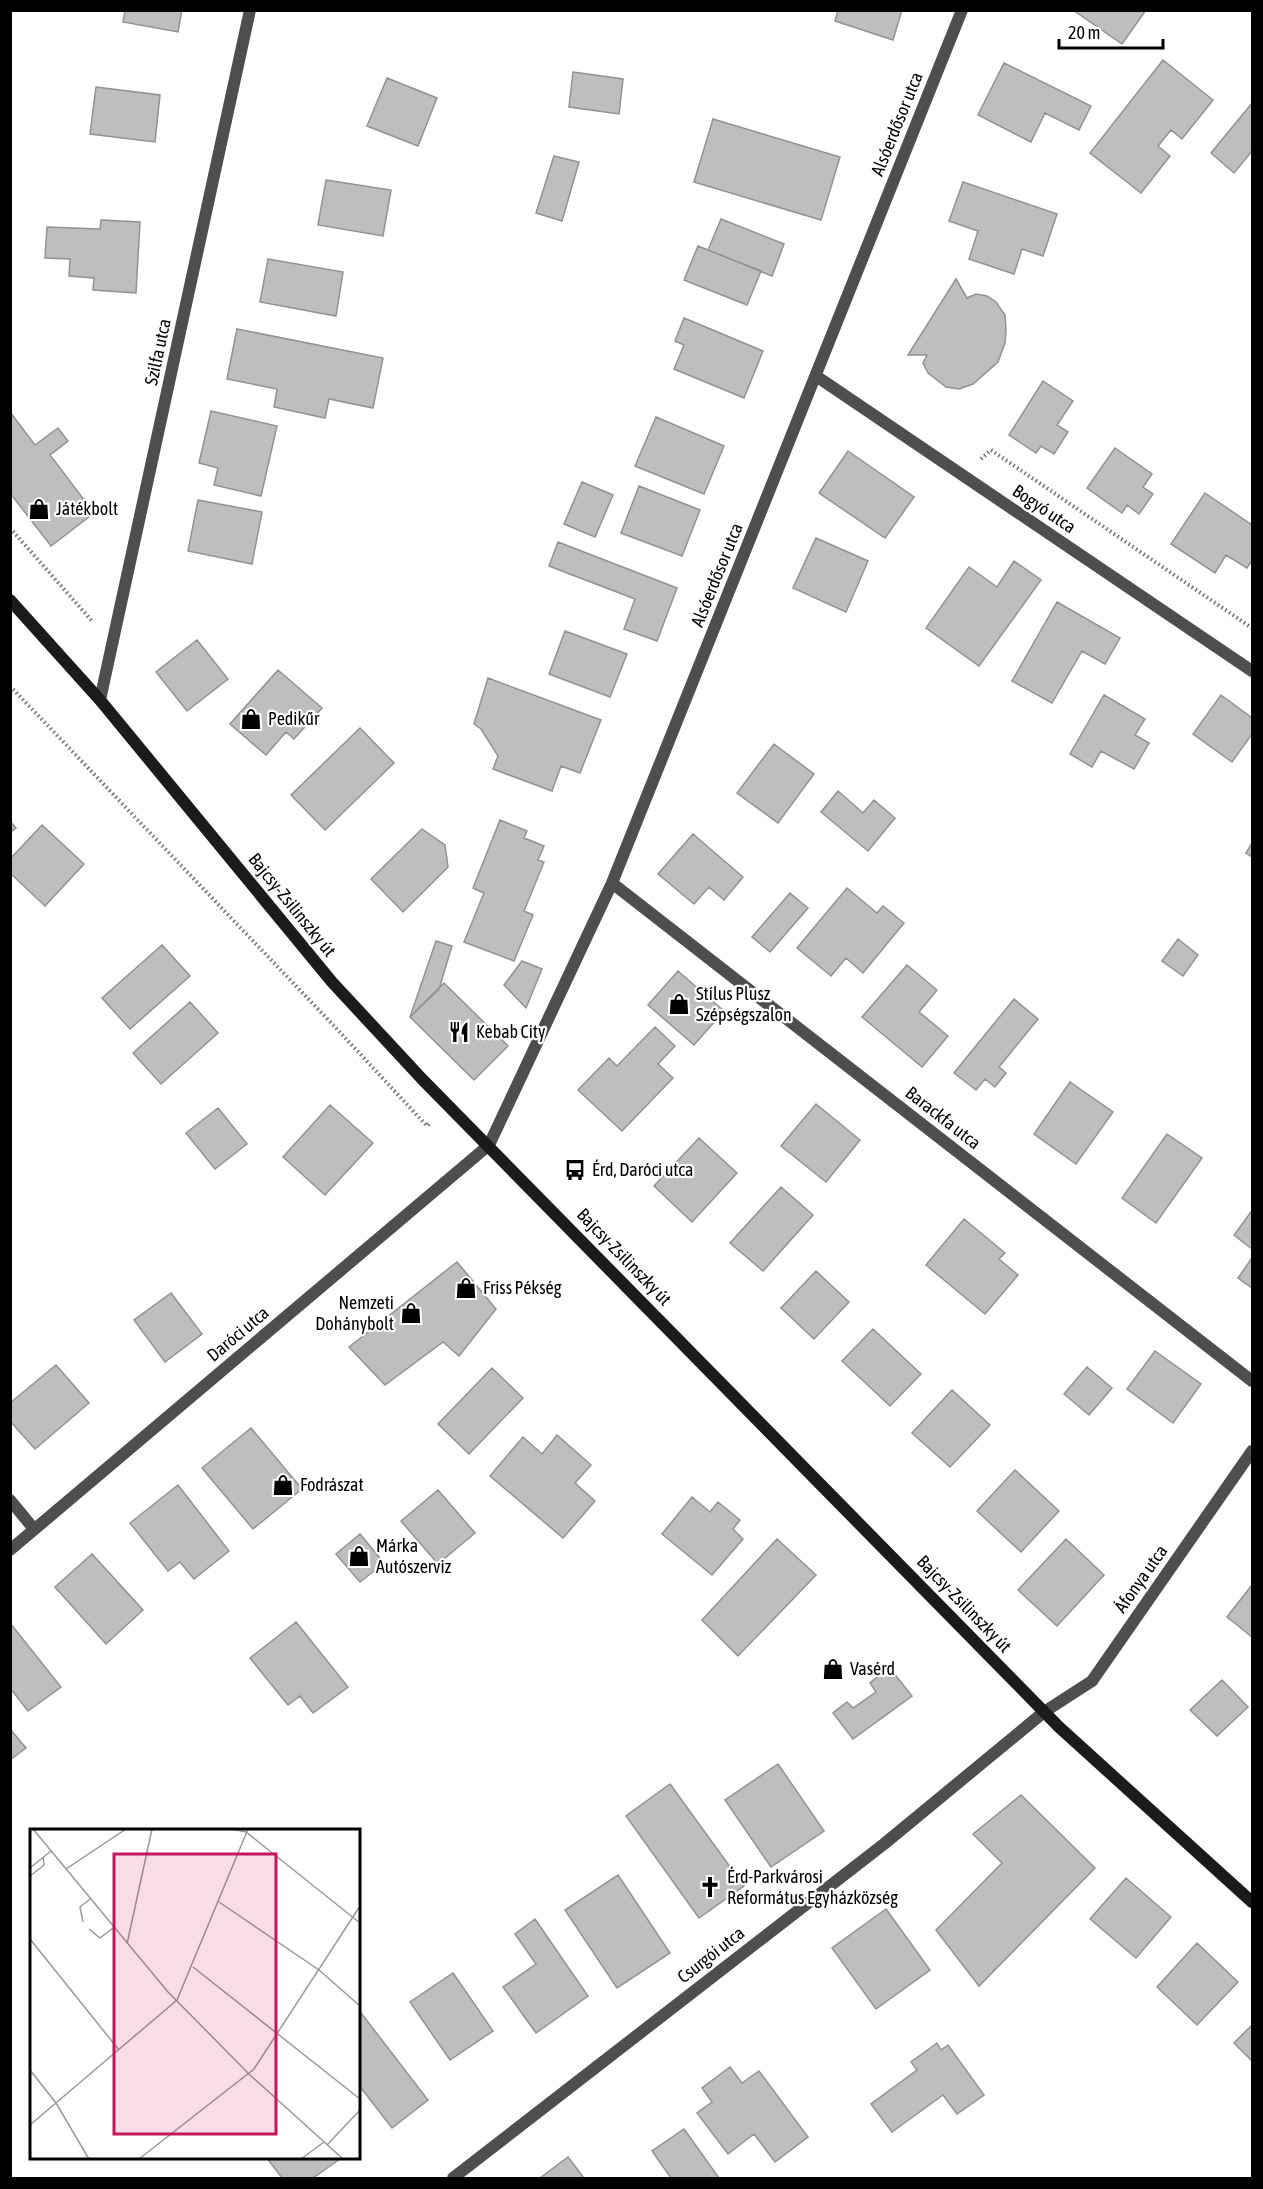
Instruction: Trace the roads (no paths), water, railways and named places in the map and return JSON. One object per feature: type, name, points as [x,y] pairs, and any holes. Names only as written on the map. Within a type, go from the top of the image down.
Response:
[{"type":"main road","name":"Bajcsy-Zsilinszky út","points":[[10,600],[100,700],[332,982],[447,1104],[1044,1712],[1252,1902]]},
{"type":"street","name":"Szilfa utca","points":[[100,700],[250,10]]},
{"type":"street","name":"Alsóerdősor utca","points":[[489,1145],[612,883],[962,10]]},
{"type":"street","name":"Bogyó utca","points":[[816,376],[1252,671]]},
{"type":"street","name":"Barackfa utca","points":[[612,883],[1252,1381]]},
{"type":"street","name":"Daróci utca","points":[[10,1550],[489,1145]]},
{"type":"street","name":"Áfonya utca","points":[[1044,1712],[1092,1681],[1252,1452]]},
{"type":"street","points":[[10,1500],[34,1529]]},
{"type":"street","name":"Csurgói utca","points":[[453,2178],[874,1851],[1044,1712]]},
{"type":"place","name":"Játékbolt","points":[[39,509]]},
{"type":"place","name":"Pedikűr","points":[[251,719]]},
{"type":"place","name":"Stílus Plusz Szépségszalon","points":[[679,1004]]},
{"type":"place","name":"Kebab City","points":[[459,1032]]},
{"type":"place","name":"Érd, Daróci utca","points":[[575,1170]]},
{"type":"place","name":"Friss Pékség","points":[[466,1288]]},
{"type":"place","name":"Nemzeti Dohánybolt","points":[[411,1313]]},
{"type":"place","name":"Fodrászat","points":[[283,1485]]},
{"type":"place","name":"Márka Autószerviz","points":[[359,1556]]},
{"type":"place","name":"Vasérd","points":[[833,1669]]},
{"type":"place","name":"Érd-Parkvárosi Református Egyházközség","points":[[710,1887]]}]
